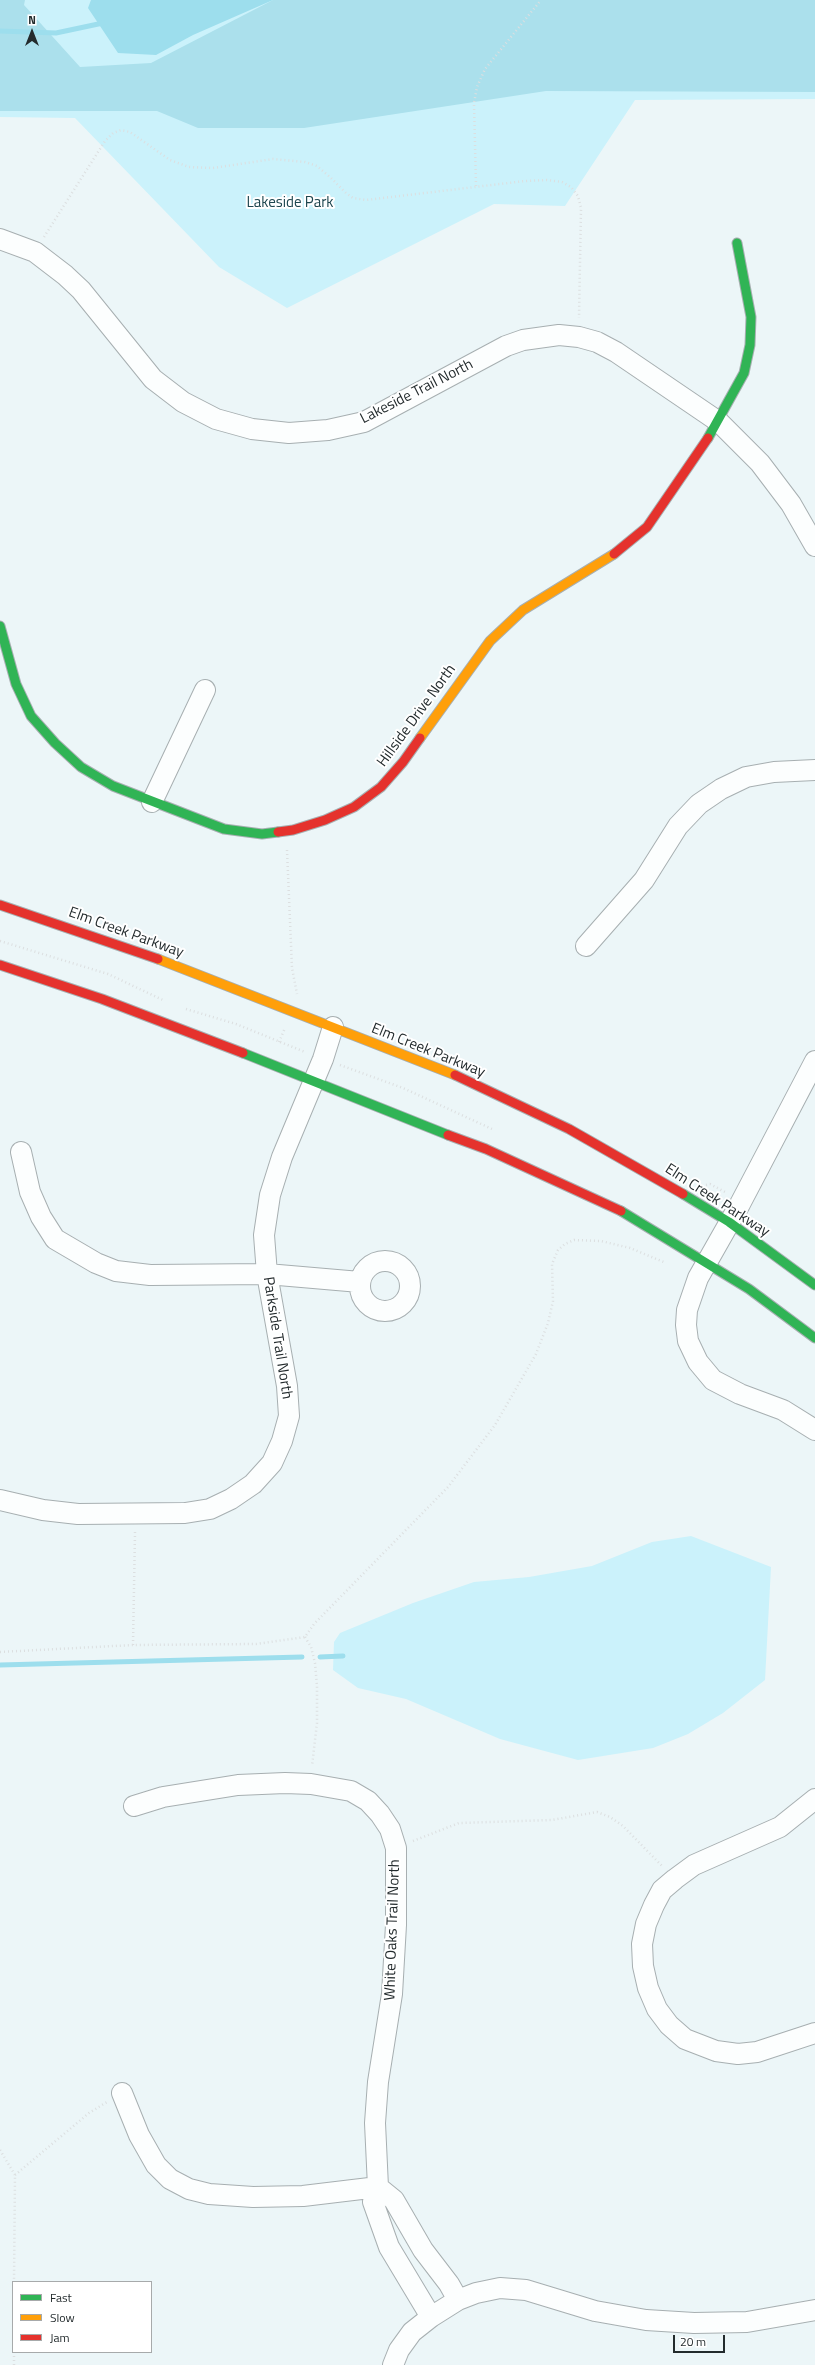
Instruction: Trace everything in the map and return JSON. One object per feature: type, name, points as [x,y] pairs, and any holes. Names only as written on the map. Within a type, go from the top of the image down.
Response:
[{"type":"street","name":"Lakeside Trail North","points":[[0,239],[35,252],[81,290],[153,378],[183,402],[216,419],[252,429],[289,432],[328,430],[364,422],[506,346],[543,336],[579,337],[616,352],[719,422],[760,463],[791,504],[815,546]]},
{"type":"street","name":"Hillside Drive North","points":[[0,626],[16,684],[32,716],[50,738],[81,767],[113,786],[224,829],[262,834],[286,831],[325,820],[354,807],[381,787],[403,762],[464,675],[490,641],[523,610],[593,569],[647,527],[719,422],[744,373],[750,345],[751,317],[737,242]]},
{"type":"street","points":[[152,802],[205,690]]},
{"type":"street","points":[[586,946],[644,880],[678,826],[699,804],[722,789],[746,777],[774,772],[815,770]]},
{"type":"street","name":"Elm Creek Parkway","points":[[0,905],[130,948],[453,1074],[569,1129],[692,1199],[729,1222],[815,1285]]},
{"type":"street","points":[[0,965],[102,999],[314,1081],[385,1111],[486,1149],[618,1209],[749,1289],[815,1338]]},
{"type":"street","name":"Parkside Trail North","points":[[0,1500],[43,1510],[78,1514],[185,1513],[210,1509],[231,1499],[253,1484],[272,1463],[282,1440],[288,1416],[287,1386],[267,1274],[264,1235],[270,1195],[282,1158],[314,1081],[333,1027]]},
{"type":"street","points":[[815,1061],[693,1287],[687,1310],[686,1325],[688,1341],[698,1362],[713,1380],[740,1394],[783,1410],[815,1430]]},
{"type":"street","points":[[21,1152],[30,1192],[41,1217],[55,1239],[96,1264],[116,1271],[150,1275],[267,1274],[360,1282]]},
{"type":"street","name":"White Oaks Trail North","points":[[134,1806],[164,1798],[238,1785],[285,1783],[311,1784],[351,1791],[368,1801],[380,1814],[390,1829],[396,1848],[396,1925],[392,1994],[378,2082],[375,2123],[378,2186],[373,2202],[389,2247],[431,2317]]},
{"type":"street","points":[[815,1799],[780,1827],[694,1865],[675,1879],[662,1890],[654,1905],[646,1924],[642,1944],[643,1966],[648,1988],[657,2009],[669,2025],[685,2039],[702,2047],[738,2054],[757,2052],[815,2033]]},
{"type":"street","points":[[122,2093],[139,2135],[156,2165],[170,2179],[189,2189],[209,2194],[253,2198],[303,2196],[378,2186],[394,2200],[423,2250],[449,2284],[458,2300]]},
{"type":"street","points":[[394,2365],[400,2350],[412,2332],[431,2317],[458,2300],[476,2293],[500,2288],[526,2290],[595,2311],[646,2320],[694,2323],[747,2322],[815,2310]]},
{"type":"path","points":[[476,186],[474,103],[477,86],[486,69],[540,0]]},
{"type":"path","points":[[35,252],[105,140],[113,133],[121,130],[130,132],[170,160],[194,168],[213,168],[273,159],[305,162],[317,166],[353,198],[366,200],[476,186],[547,180],[562,182],[571,187],[578,196],[581,208],[579,337]]},
{"type":"path","points":[[279,1042],[292,1011],[298,991],[292,968],[286,831]]},
{"type":"path","points":[[0,1652],[133,1645],[197,1646],[256,1644],[305,1637],[314,1624],[448,1487],[495,1425],[536,1354],[548,1323],[553,1301],[552,1264],[558,1250],[565,1244],[574,1240],[601,1241],[630,1248],[670,1265]]},
{"type":"path","points":[[133,1645],[136,1514]]},
{"type":"path","points":[[305,1637],[311,1647],[315,1663],[317,1686],[317,1723],[311,1784]]},
{"type":"path","points":[[396,1848],[458,1823],[552,1820],[597,1812],[610,1817],[623,1826],[675,1879]]},
{"type":"path","points":[[15,2175],[90,2113],[122,2093]]},
{"type":"path","points":[[0,2150],[15,2175],[14,2281]]},
{"type":"path","points":[[14,2353],[14,2365]]},
{"type":"green space","name":"Lakeside Park","points":[[0,0],[815,0],[815,99],[635,100],[565,206],[494,204],[287,308],[219,267],[75,118],[0,117]]},
{"type":"green space","points":[[691,1536],[771,1567],[765,1680],[723,1713],[688,1734],[653,1748],[578,1760],[500,1739],[406,1699],[358,1688],[333,1670],[334,1642],[340,1633],[413,1603],[474,1582],[529,1577],[592,1566],[652,1542]]},
{"type":"shaded area","points":[[0,0],[25,0],[24,5],[80,67],[151,63],[273,0],[815,0],[815,92],[546,91],[304,128],[198,128],[157,111],[0,111]]},
{"type":"shaded area","points":[[91,0],[273,0],[193,35],[156,55],[118,53],[88,8]]},
{"type":"waterway","points":[[0,31],[56,33],[103,23]]},
{"type":"waterway","points":[[320,1657],[343,1656]]},
{"type":"waterway","points":[[0,1665],[302,1657]]},
{"type":"traffic: fast","points":[[708,438],[744,373],[750,345],[751,317],[737,243]]},
{"type":"traffic: fast","points":[[0,626],[16,684],[31,716],[55,743],[81,767],[113,786],[224,829],[262,834],[278,832]]},
{"type":"traffic: fast","points":[[243,1053],[448,1135]]},
{"type":"traffic: fast","points":[[683,1194],[729,1222],[815,1285]]},
{"type":"traffic: fast","points":[[621,1211],[749,1289],[815,1338]]},
{"type":"traffic: slow","points":[[420,738],[490,641],[523,610],[614,554]]},
{"type":"traffic: slow","points":[[158,959],[455,1075]]},
{"type":"traffic: jam","points":[[614,554],[647,527],[708,438]]},
{"type":"traffic: jam","points":[[278,832],[293,830],[325,820],[354,807],[381,787],[403,762],[420,738]]},
{"type":"traffic: jam","points":[[0,905],[158,959]]},
{"type":"traffic: jam","points":[[0,965],[102,999],[243,1053]]},
{"type":"traffic: jam","points":[[455,1075],[569,1129],[683,1194]]},
{"type":"traffic: jam","points":[[448,1135],[486,1149],[621,1211]]}]
